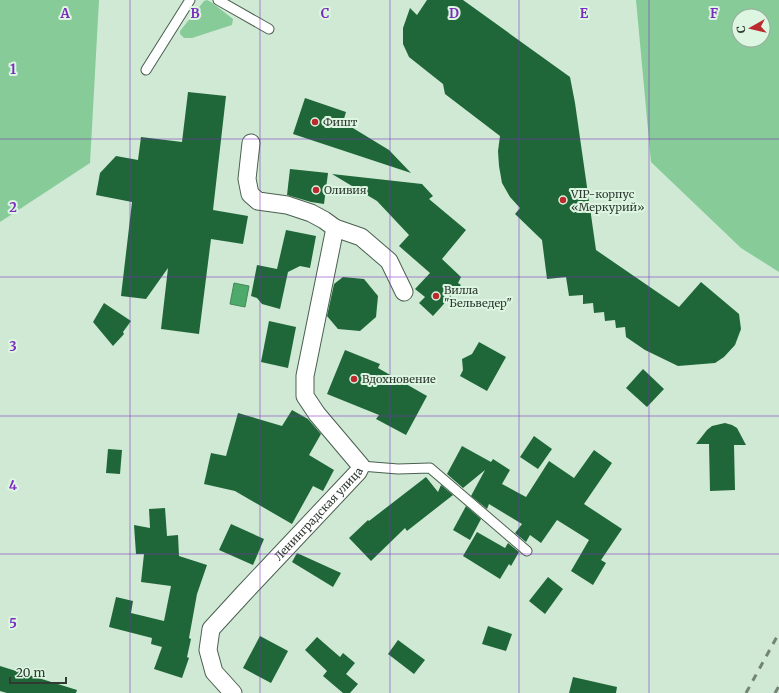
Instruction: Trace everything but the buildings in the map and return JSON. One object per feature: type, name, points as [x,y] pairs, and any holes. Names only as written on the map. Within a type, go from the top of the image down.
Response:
[{"type":"street","points":[[250,143],[247,179],[250,194],[258,201],[287,205],[311,213],[335,228],[361,237],[389,261],[404,292]]},
{"type":"street","name":"Ленинградская улица","points":[[233,693],[214,672],[208,650],[211,630],[358,472],[361,466],[317,414],[305,396],[305,376],[335,228]]},
{"type":"lane","points":[[146,70],[190,0]]},
{"type":"lane","points":[[218,0],[269,29]]},
{"type":"lane","points":[[361,466],[398,469],[430,468],[527,551]]},
{"type":"shaded area","points":[[0,0],[99,0],[90,163],[0,222]]},
{"type":"shaded area","points":[[207,0],[233,19],[232,25],[192,38],[184,38],[180,34],[180,31],[204,1]]},
{"type":"shaded area","points":[[636,0],[779,0],[779,272],[741,248],[651,162]]},
{"type":"shaded area","points":[[234,283],[249,286],[245,307],[230,304]]},
{"type":"railway","points":[[746,693],[779,633]]},
{"type":"railway","points":[[775,693],[779,686]]},
{"type":"place","name":"Фишт","points":[[315,122]]},
{"type":"place","name":"Оливия","points":[[316,190]]},
{"type":"place","name":"VIP-корпус «Меркурий»","points":[[563,200]]},
{"type":"place","name":"Вилла \"Бельведер\"","points":[[436,296]]},
{"type":"place","name":"Вдохновение","points":[[354,379]]}]
